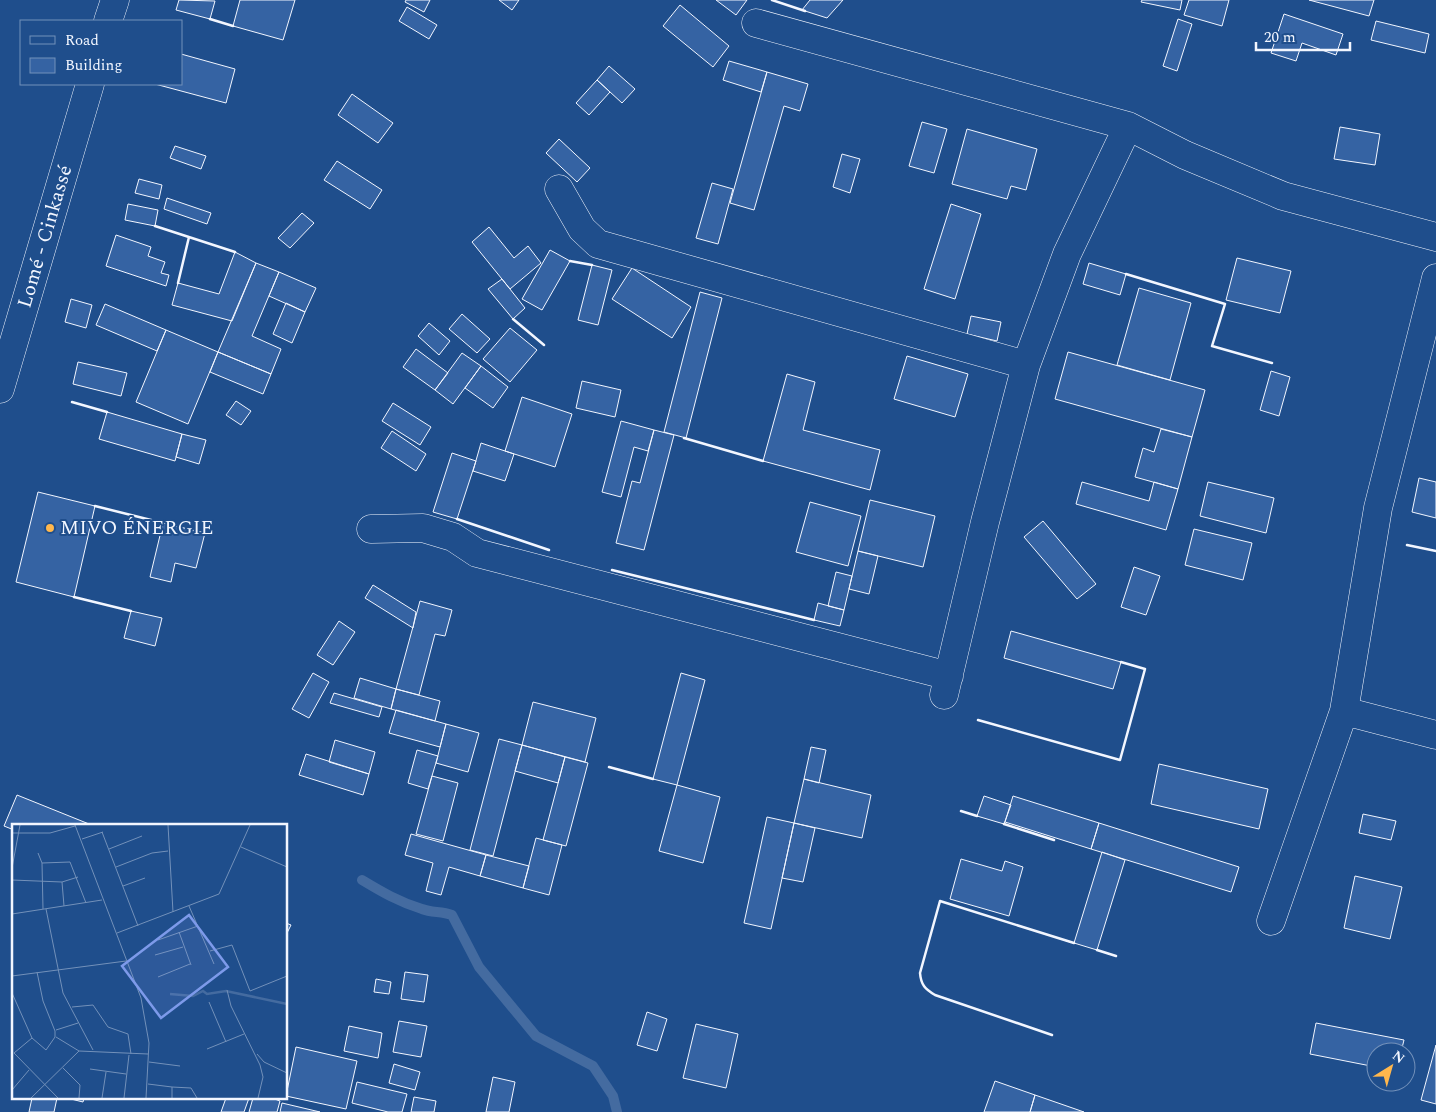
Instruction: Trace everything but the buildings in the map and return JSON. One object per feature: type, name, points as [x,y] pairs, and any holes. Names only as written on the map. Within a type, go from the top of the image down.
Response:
[{"type":"main road","points":[[108,20],[115,0]]},
{"type":"main road","points":[[756,24],[1128,126],[1185,155],[1283,196],[1436,237]]},
{"type":"main road","name":"Lomé - Cinkassé","points":[[0,389],[90,85]]},
{"type":"main road","points":[[371,528],[423,528],[453,536],[477,553],[946,685],[985,522],[1026,365],[1067,254],[1128,126]]},
{"type":"main road","points":[[559,189],[582,229],[598,244],[1026,365]]},
{"type":"main road","points":[[1271,921],[1344,711],[1378,508],[1436,278]]},
{"type":"main road","points":[[1344,711],[1436,735]]},
{"type":"waterway","points":[[362,880],[406,903],[426,910],[452,915],[479,967],[536,1036],[593,1066],[613,1096],[617,1112]]},
{"type":"wall","points":[[772,0],[805,11]]},
{"type":"wall","points":[[210,19],[233,26]]},
{"type":"wall","points":[[155,226],[235,252]]},
{"type":"wall","points":[[178,283],[189,237]]},
{"type":"wall","points":[[570,261],[592,265]]},
{"type":"wall","points":[[1126,274],[1225,304],[1212,346],[1272,363]]},
{"type":"wall","points":[[513,319],[544,345]]},
{"type":"wall","points":[[72,402],[107,412]]},
{"type":"wall","points":[[684,438],[763,461]]},
{"type":"wall","points":[[95,506],[163,523]]},
{"type":"wall","points":[[457,519],[549,550]]},
{"type":"wall","points":[[1407,545],[1436,551]]},
{"type":"wall","points":[[612,570],[814,620]]},
{"type":"wall","points":[[74,597],[131,611]]},
{"type":"wall","points":[[978,720],[1120,760],[1145,669],[1121,662]]},
{"type":"wall","points":[[609,767],[653,779]]},
{"type":"wall","points":[[961,811],[977,816]]},
{"type":"wall","points":[[1004,824],[1054,840]]},
{"type":"wall","points":[[1052,1035],[935,995],[924,986],[920,973],[940,901],[1074,943]]},
{"type":"wall","points":[[1097,950],[1116,956]]},
{"type":"place","name":"MIVO ÉNERGIE","points":[[50,528]]}]
